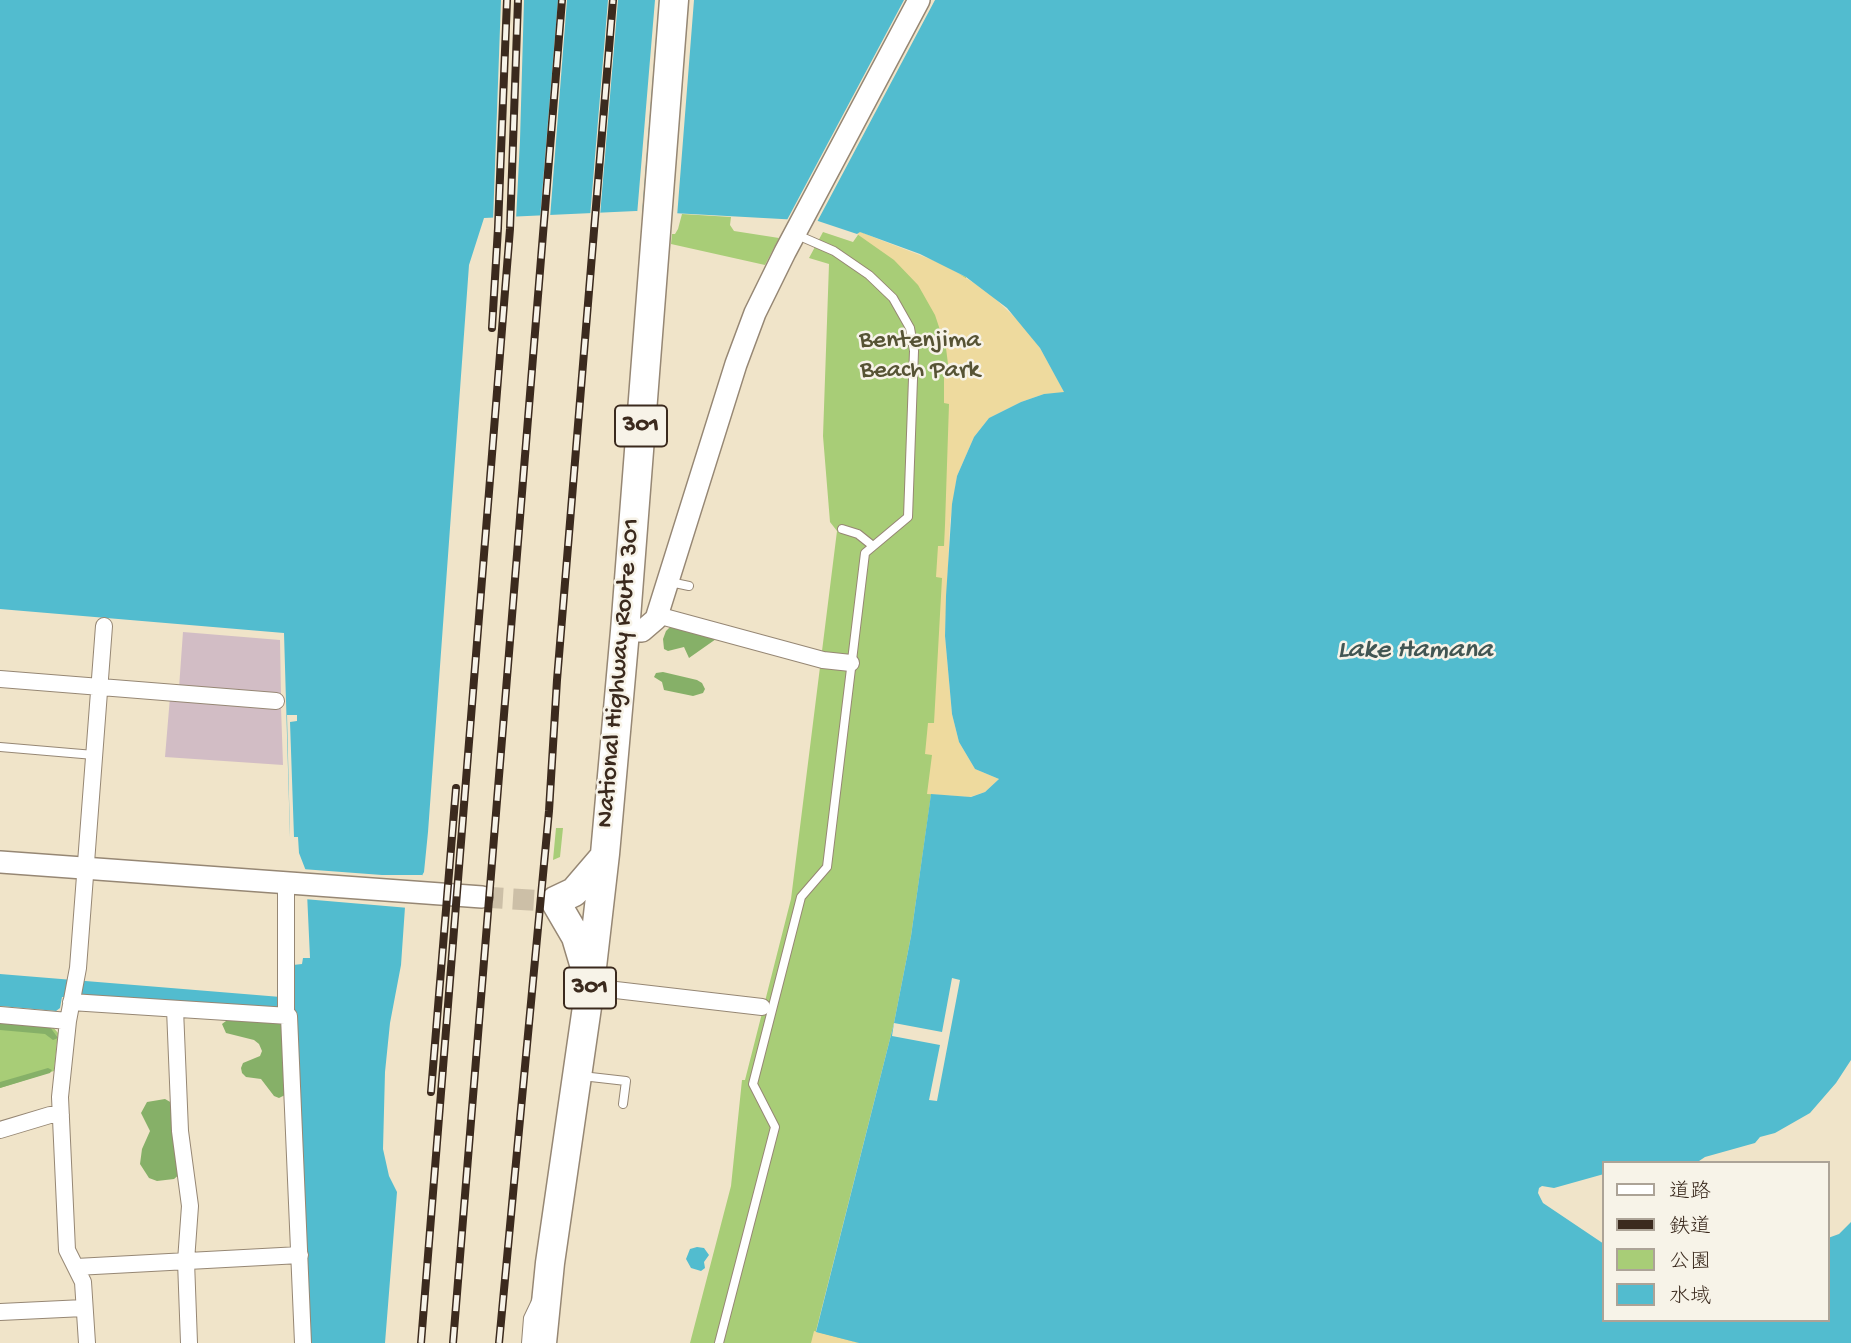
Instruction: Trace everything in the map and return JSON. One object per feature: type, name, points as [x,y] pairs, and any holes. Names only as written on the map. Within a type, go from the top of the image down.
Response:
[{"type":"highway","name":"National Highway Route 301","points":[[542,1343],[590,987],[604,857],[625,631],[674,0]]},
{"type":"highway","points":[[590,987],[576,937],[550,901],[574,892],[604,857]]},
{"type":"street","points":[[625,631],[642,631],[652,624],[657,615],[745,338],[798,227],[919,0]]},
{"type":"street","points":[[657,615],[823,660],[851,663]]},
{"type":"street","points":[[87,1343],[83,1282],[67,1250],[60,1097],[68,1021],[76,979],[104,626]]},
{"type":"street","points":[[0,679],[276,701]]},
{"type":"street","points":[[0,862],[482,897]]},
{"type":"street","points":[[293,883],[286,1008],[289,1016],[303,1343]]},
{"type":"street","points":[[590,987],[762,1007]]},
{"type":"street","points":[[72,1001],[175,1009],[286,1008]]},
{"type":"street","points":[[175,1009],[180,1131],[190,1206],[186,1261],[189,1343]]},
{"type":"street","points":[[0,1015],[68,1021]]},
{"type":"street","points":[[0,1130],[50,1115],[61,1115]]},
{"type":"street","points":[[76,1267],[300,1255]]},
{"type":"street","points":[[0,1312],[84,1308]]},
{"type":"lane","points":[[719,1343],[775,1127],[753,1084],[801,897],[827,867],[865,553],[908,517],[914,351],[910,328],[893,298],[869,275],[798,227]]},
{"type":"lane","points":[[842,530],[858,534],[873,546]]},
{"type":"lane","points":[[667,581],[689,586]]},
{"type":"lane","points":[[0,747],[94,755]]},
{"type":"lane","points":[[577,1075],[626,1081],[623,1104]]},
{"type":"lane","points":[[526,1343],[531,1309],[537,1299],[546,1299]]},
{"type":"shaded area","points":[[183,632],[280,640],[281,697],[179,688]]},
{"type":"shaded area","points":[[170,697],[281,707],[283,765],[165,757]]},
{"type":"green space","points":[[682,214],[731,217],[730,225],[734,231],[779,238],[765,265],[671,244],[672,234],[678,229]]},
{"type":"green space","name":"Bentenjima Beach Park","points":[[823,232],[853,242],[860,232],[966,277],[931,795],[911,936],[894,1023],[816,1331],[859,1343],[690,1343],[731,1186],[742,1080],[745,1080],[791,899],[837,531],[830,522],[823,436],[829,264],[809,258]]},
{"type":"green space","points":[[671,626],[716,639],[689,658],[684,647],[668,651],[664,649],[663,639]]},
{"type":"green space","points":[[663,672],[697,680],[705,689],[703,693],[693,696],[664,690],[662,682],[654,677],[656,673]]},
{"type":"green space","points":[[556,828],[563,828],[560,857],[553,860]]},
{"type":"green space","points":[[230,1018],[281,1023],[284,1027],[285,1095],[279,1098],[274,1096],[261,1079],[246,1077],[242,1073],[243,1063],[260,1056],[262,1051],[254,1040],[226,1033],[222,1024]]},
{"type":"green space","points":[[0,1023],[53,1027],[58,1033],[54,1071],[0,1088]]},
{"type":"green space","points":[[0,1023],[50,1027],[58,1038],[53,1040],[45,1034],[0,1030]]},
{"type":"green space","points":[[48,1068],[52,1070],[50,1073],[0,1088],[0,1082]]},
{"type":"green space","points":[[165,1099],[172,1103],[181,1173],[174,1179],[157,1181],[149,1178],[140,1164],[142,1149],[150,1131],[141,1113],[147,1102]]},
{"type":"sand","points":[[860,232],[943,264],[987,291],[1025,327],[1065,393],[1044,394],[989,418],[974,437],[957,476],[950,522],[945,636],[952,714],[959,742],[975,769],[999,779],[985,792],[970,797],[927,794],[932,755],[925,754],[928,723],[934,723],[942,578],[936,577],[938,546],[944,546],[945,525],[949,404],[944,403],[944,373],[949,372],[946,348],[935,315],[918,285],[894,260],[857,234]]},
{"type":"sand","points":[[814,1331],[859,1343],[811,1343]]},
{"type":"water","name":"Lake Hamana","points":[[0,0],[1851,0],[1851,1060],[1836,1083],[1810,1113],[1775,1133],[1760,1137],[1755,1143],[1699,1161],[1602,1161],[1602,1175],[1554,1188],[1542,1186],[1538,1193],[1543,1203],[1602,1243],[1602,1322],[1830,1322],[1830,1237],[1839,1234],[1851,1222],[1851,1343],[859,1343],[816,1332],[894,1023],[911,936],[931,794],[971,797],[985,792],[999,779],[975,769],[959,742],[952,714],[945,636],[952,504],[957,476],[974,437],[989,418],[1044,394],[1064,392],[1040,348],[1007,308],[966,277],[920,254],[860,232],[857,234],[818,221],[636,211],[484,218],[469,265],[424,872],[405,907],[401,965],[390,1023],[385,1072],[383,1149],[389,1176],[397,1192],[385,1343],[309,1343],[297,1012],[62,997],[60,1008],[56,1011],[0,1006],[0,974],[293,998],[293,965],[302,964],[303,958],[310,958],[306,871],[299,853],[298,837],[290,837],[284,633],[0,609]]},
{"type":"water","points":[[704,1248],[709,1255],[704,1262],[705,1268],[701,1271],[691,1268],[686,1259],[690,1249]]},
{"type":"pier","points":[[501,0],[524,0],[520,140],[516,220],[493,221]]},
{"type":"pier","points":[[558,0],[567,0],[550,218],[540,219]]},
{"type":"pier","points":[[608,0],[618,0],[600,216],[590,217]]},
{"type":"pier","points":[[655,0],[659,0],[642,215],[637,215]]},
{"type":"pier","points":[[689,0],[694,0],[677,217],[672,217]]},
{"type":"pier","points":[[904,0],[935,0],[817,222],[787,220]]},
{"type":"pier","points":[[287,715],[297,715],[297,721],[290,722],[294,837],[290,837]]},
{"type":"pier","points":[[302,869],[422,875],[422,884],[409,908],[304,899]]},
{"type":"pier","points":[[952,978],[960,980],[937,1101],[929,1100],[940,1045],[892,1036],[894,1023],[942,1032]]},
{"type":"tunnel","points":[[482,897],[545,901]]},
{"type":"railway","points":[[492,328],[507,0]]},
{"type":"railway","points":[[421,1343],[510,229],[518,0]]},
{"type":"railway","points":[[453,1343],[562,0]]},
{"type":"railway","points":[[499,1343],[549,811],[557,680],[613,0]]},
{"type":"railway","points":[[431,1092],[456,788]]}]
